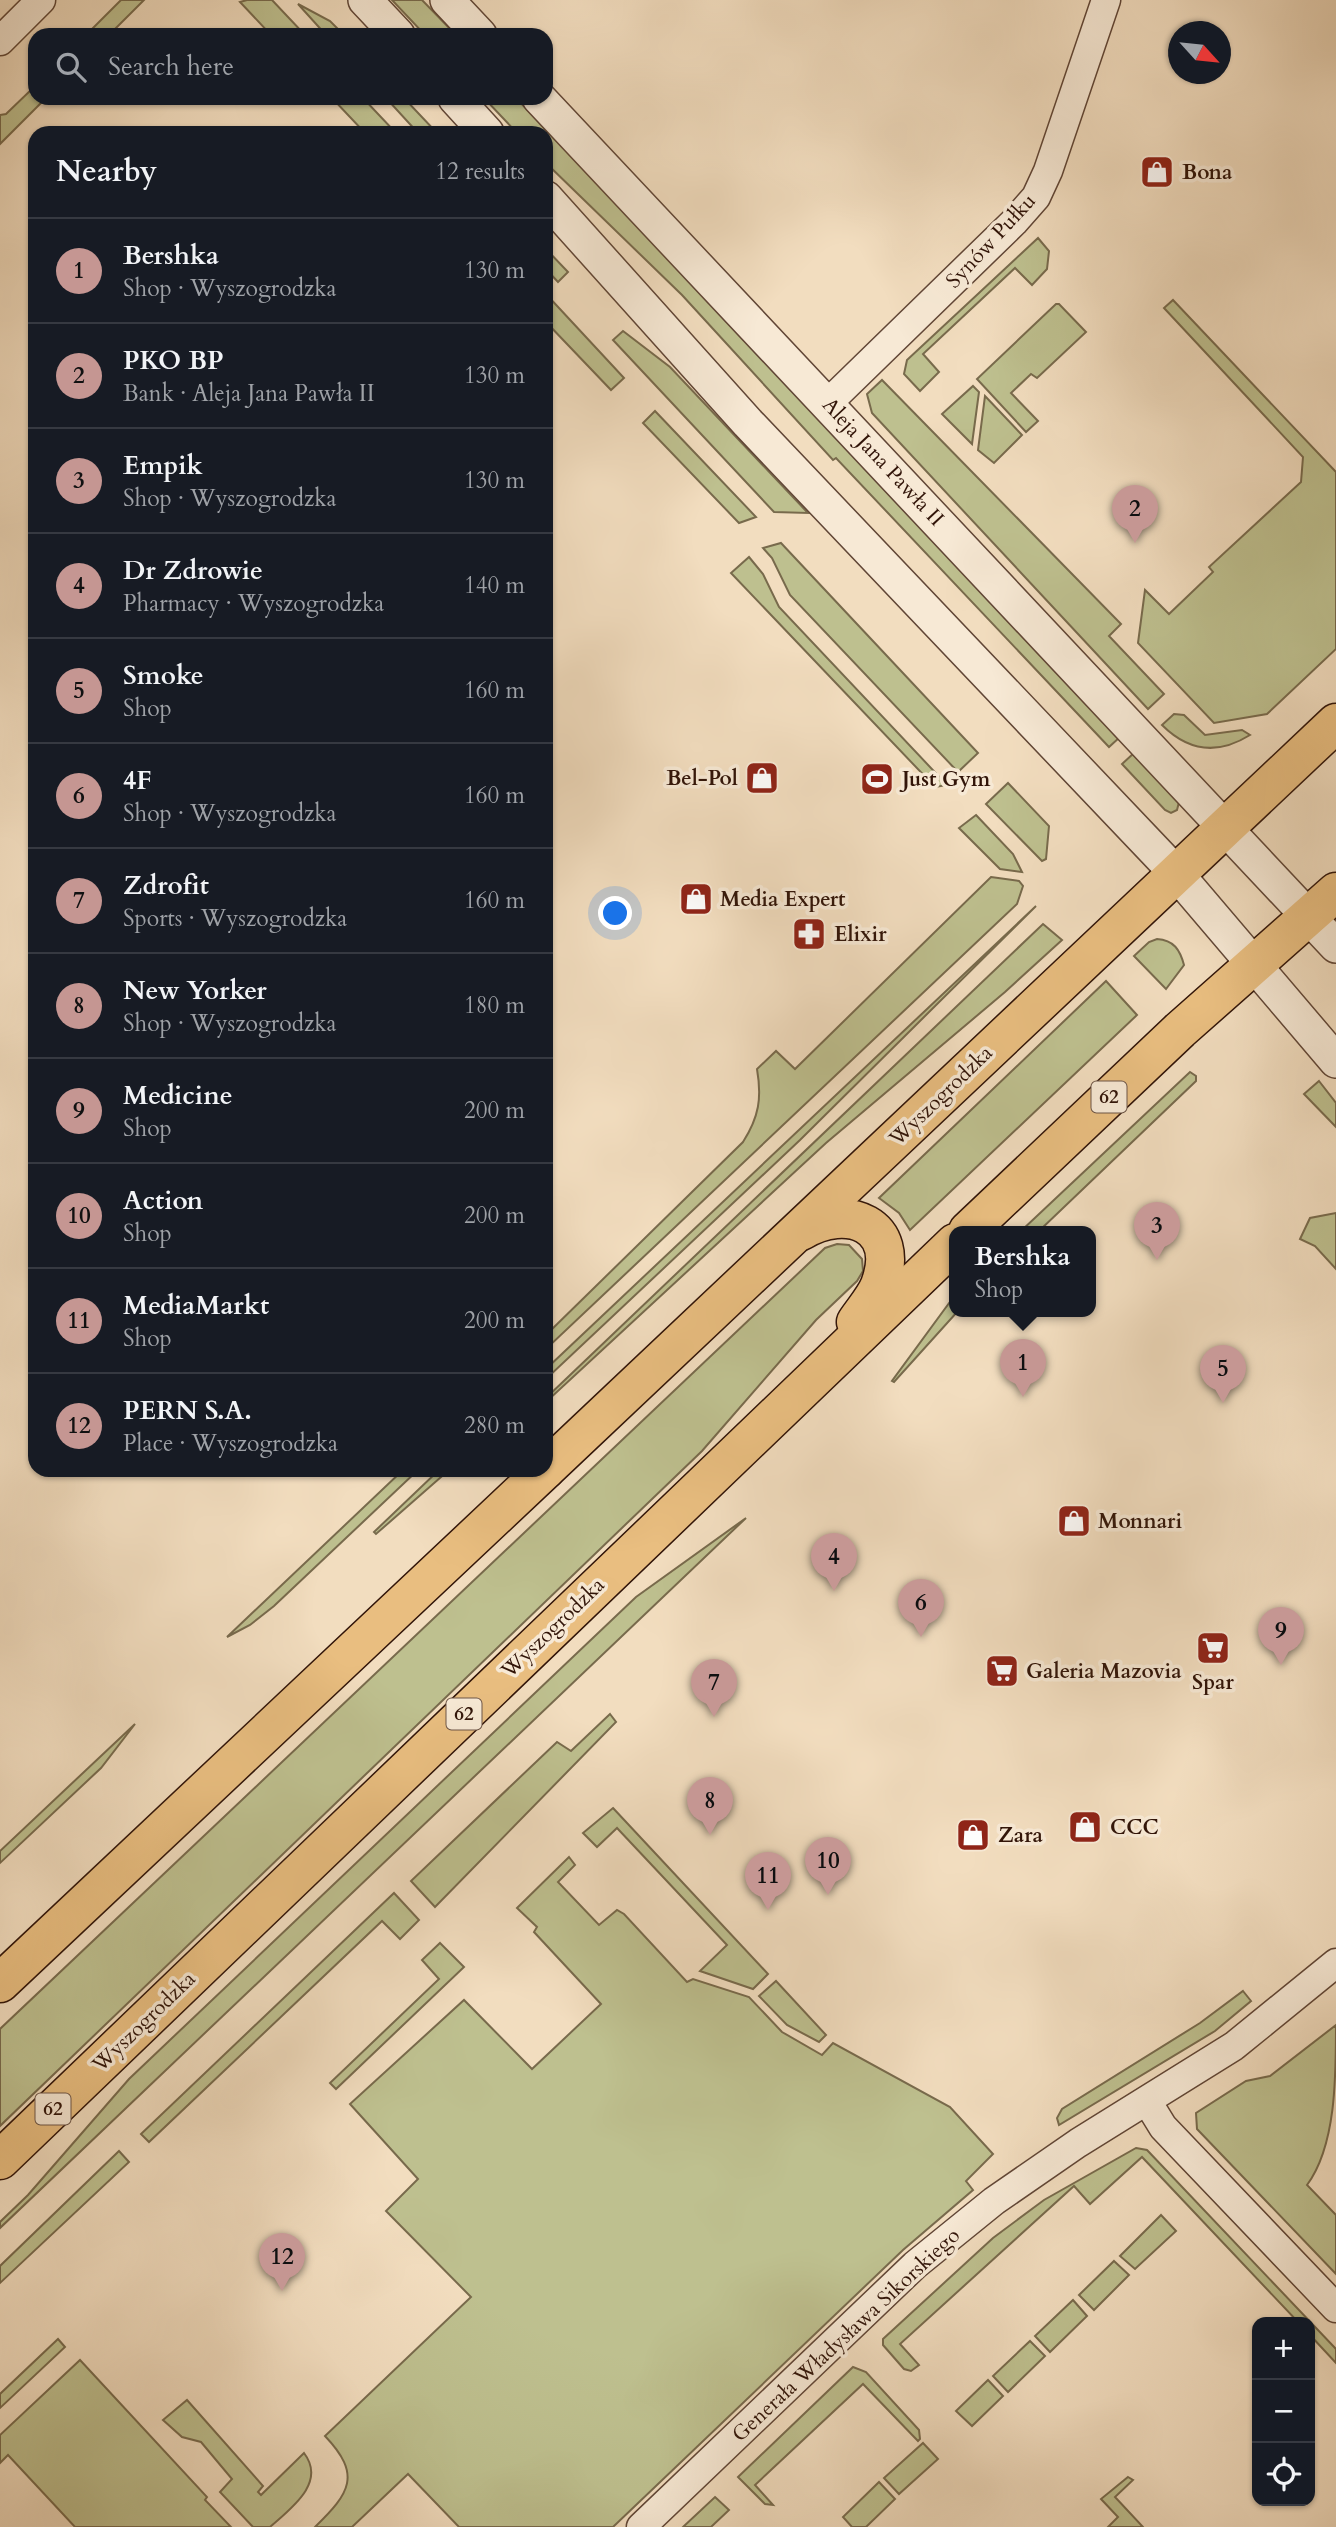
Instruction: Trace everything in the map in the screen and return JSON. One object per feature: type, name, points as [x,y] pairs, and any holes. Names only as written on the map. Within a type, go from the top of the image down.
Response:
[{"type":"main road","name":"Wyszogrodzka","points":[[553,1463],[1336,723]]},
{"type":"main road","name":"62","points":[[973,1226],[1164,1045],[1336,892]]},
{"type":"main road","points":[[797,1233],[829,1220],[851,1218],[866,1222],[878,1232],[883,1243],[880,1284],[822,1368]]},
{"type":"main road","name":"Wyszogrodzka","points":[[0,2160],[949,1249]]},
{"type":"main road","name":"Wyszogrodzka","points":[[0,1983],[539,1477]]},
{"type":"street","points":[[0,41],[41,0]]},
{"type":"street","points":[[365,0],[391,28]]},
{"type":"street","points":[[447,0],[473,28]]},
{"type":"street","name":"Synów Pułku","points":[[828,403],[1014,222],[1036,197],[1048,171],[1106,0]]},
{"type":"street","points":[[461,105],[481,126]]},
{"type":"street","name":"Aleja Jana Pawła II","points":[[546,105],[1226,825],[1336,946]]},
{"type":"street","points":[[553,206],[748,423],[1176,873],[1252,966],[1336,1061]]},
{"type":"street","name":"Generała Władysława Sikorskiego","points":[[641,2527],[915,2265],[1011,2189],[1234,2046],[1336,1963]]},
{"type":"street","points":[[1147,2102],[1163,2127],[1336,2308]]},
{"type":"green space","points":[[121,0],[144,0],[116,28],[93,28]]},
{"type":"green space","points":[[272,0],[298,28],[264,28],[240,2]]},
{"type":"green space","points":[[392,0],[422,0],[449,28],[418,28]]},
{"type":"green space","points":[[298,4],[330,21],[337,28],[320,28]]},
{"type":"green space","points":[[28,93],[28,105],[39,105],[0,144],[0,115],[6,114]]},
{"type":"green space","points":[[339,105],[370,105],[389,126],[358,126]]},
{"type":"green space","points":[[392,105],[411,105],[430,126],[412,126]]},
{"type":"green space","points":[[491,105],[523,105],[543,126],[510,126]]},
{"type":"green space","points":[[553,137],[893,493],[1120,737],[1109,747],[836,458],[833,460],[682,295],[553,170]]},
{"type":"green space","points":[[1038,238],[1049,251],[1047,269],[1032,285],[1015,268],[923,354],[939,372],[920,391],[904,374],[907,360]]},
{"type":"green space","points":[[553,256],[568,272],[558,282],[553,277]]},
{"type":"green space","points":[[1173,300],[1336,472],[1336,649],[1267,714],[1214,723],[1138,643],[1145,590],[1169,614],[1213,572],[1209,567],[1301,482],[1303,457],[1164,308]]},
{"type":"green space","points":[[553,302],[624,378],[611,390],[553,329]]},
{"type":"green space","points":[[1056,304],[1086,332],[1037,378],[1031,374],[1011,393],[1038,421],[1026,432],[977,379]]},
{"type":"green space","points":[[623,331],[670,367],[808,513],[774,512],[613,340]]},
{"type":"green space","points":[[882,380],[1121,624],[1109,636],[1164,694],[1148,709],[872,413],[867,394]]},
{"type":"green space","points":[[973,386],[979,392],[972,444],[942,414]]},
{"type":"green space","points":[[985,396],[1022,435],[994,463],[978,450]]},
{"type":"green space","points":[[655,411],[756,517],[739,523],[643,423]]},
{"type":"green space","points":[[781,543],[978,753],[958,772],[790,595],[772,558],[763,548]]},
{"type":"green space","points":[[749,557],[763,574],[779,607],[947,785],[935,787],[731,573]]},
{"type":"green space","points":[[1174,714],[1184,715],[1205,735],[1242,730],[1250,735],[1227,746],[1204,748],[1193,745],[1172,734],[1162,725]]},
{"type":"green space","points":[[1134,753],[1179,802],[1177,810],[1171,813],[1165,810],[1122,764]]},
{"type":"green space","points":[[1008,783],[1049,826],[1046,859],[1042,861],[986,804]]},
{"type":"green space","points":[[976,815],[1013,854],[1022,872],[1000,869],[959,828]]},
{"type":"green space","points":[[991,877],[1019,881],[1023,886],[1017,904],[553,1342],[553,1328],[743,1142],[753,1124],[758,1107],[757,1069],[776,1051],[795,1069]]},
{"type":"green space","points":[[1036,906],[800,1140],[553,1372],[553,1362]]},
{"type":"green space","points":[[1043,924],[1062,940],[1005,992],[826,1143],[553,1396],[553,1391]]},
{"type":"green space","points":[[1157,939],[1168,941],[1175,947],[1184,965],[1166,989],[1134,956],[1149,942]]},
{"type":"green space","points":[[1106,981],[1137,1015],[910,1230],[899,1213],[879,1198]]},
{"type":"green space","points":[[1190,1072],[1196,1076],[1196,1081],[1044,1226],[1026,1226]]},
{"type":"green space","points":[[1319,1081],[1336,1103],[1336,1127],[1304,1094]]},
{"type":"green space","points":[[1336,1213],[1336,1269],[1315,1246],[1300,1239],[1310,1218]]},
{"type":"green space","points":[[837,1244],[849,1245],[862,1259],[863,1271],[857,1281],[816,1320],[702,1451],[0,2126],[0,2029],[825,1248]]},
{"type":"green space","points":[[949,1303],[949,1317],[953,1317],[894,1382],[892,1381]]},
{"type":"green space","points":[[396,1477],[411,1477],[274,1606],[250,1625],[227,1637]]},
{"type":"green space","points":[[432,1477],[441,1477],[376,1534],[374,1532]]},
{"type":"green space","points":[[746,1518],[0,2228],[0,2222],[28,2195],[129,2079],[636,1597]]},
{"type":"green space","points":[[610,1714],[616,1722],[435,1907],[411,1881],[557,1742],[571,1751]]},
{"type":"green space","points":[[135,1724],[101,1768],[0,1863],[0,1851]]},
{"type":"green space","points":[[613,1808],[768,1974],[753,1989],[700,1971],[727,1945],[617,1828],[597,1847],[583,1833]]},
{"type":"green space","points":[[569,1857],[575,1865],[558,1882],[599,1925],[617,1910],[624,1914],[687,1982],[693,1979],[749,1997],[782,2032],[822,2055],[833,2043],[950,2107],[993,2154],[966,2181],[973,2190],[903,2250],[613,2527],[459,2527],[408,2474],[352,2527],[315,2527],[337,2504],[347,2483],[344,2462],[325,2436],[471,2297],[386,2211],[418,2179],[350,2104],[464,2000],[532,2069],[601,2004],[534,1932],[537,1927],[517,1908]]},
{"type":"green space","points":[[394,1893],[419,1920],[400,1939],[382,1921],[149,2142],[141,2134]]},
{"type":"green space","points":[[440,1943],[464,1967],[336,2089],[330,2083],[439,1979],[422,1960]]},
{"type":"green space","points":[[776,1981],[826,2035],[819,2042],[787,2025],[759,1996]]},
{"type":"green space","points":[[1243,1991],[1251,2001],[1215,2031],[1059,2125],[1057,2118],[1062,2109],[1200,2023]]},
{"type":"green space","points":[[1336,2025],[1336,2066],[1329,2131],[1317,2169],[1307,2185],[1336,2215],[1336,2274],[1197,2129],[1196,2113],[1246,2081],[1270,2076]]},
{"type":"green space","points":[[1136,2148],[1147,2150],[1306,2317],[1293,2317],[1142,2157],[1090,2204],[1074,2186],[900,2344],[919,2365],[911,2371],[904,2369],[883,2345],[883,2339],[993,2238],[1044,2200]]},
{"type":"green space","points":[[119,2151],[129,2162],[0,2283],[0,2266]]},
{"type":"green space","points":[[1161,2215],[1176,2231],[1135,2269],[1120,2256]]},
{"type":"green space","points":[[1114,2261],[1129,2275],[1094,2310],[1079,2295]]},
{"type":"green space","points":[[1073,2300],[1087,2316],[1050,2352],[1035,2336]]},
{"type":"green space","points":[[1315,2327],[1336,2349],[1336,2363],[1315,2340]]},
{"type":"green space","points":[[58,2339],[65,2347],[0,2408],[0,2394]]},
{"type":"green space","points":[[1030,2341],[1045,2356],[1008,2392],[993,2376]]},
{"type":"green space","points":[[80,2360],[207,2497],[205,2500],[231,2527],[75,2527],[8,2455],[0,2463],[0,2435]]},
{"type":"green space","points":[[853,2367],[866,2372],[919,2430],[920,2439],[918,2441],[863,2384],[755,2485],[773,2505],[765,2504],[738,2477]]},
{"type":"green space","points":[[988,2380],[1003,2396],[972,2426],[956,2411]]},
{"type":"green space","points":[[187,2400],[263,2486],[258,2492],[261,2495],[304,2453],[310,2464],[309,2485],[296,2504],[270,2527],[253,2527],[220,2492],[232,2479],[201,2442],[182,2437],[163,2420]]},
{"type":"green space","points":[[923,2443],[938,2459],[899,2494],[884,2478]]},
{"type":"green space","points":[[1128,2477],[1133,2480],[1115,2497],[1143,2527],[1108,2527],[1118,2517],[1101,2499]]},
{"type":"green space","points":[[879,2482],[895,2499],[866,2527],[852,2527],[843,2517]]},
{"type":"green space","points":[[715,2497],[729,2510],[711,2527],[683,2527]]},
{"type":"place","name":"Bona","points":[[1157,172]]},
{"type":"place","name":"PKO BP","points":[[1135,543]]},
{"type":"place","name":"Bel-Pol","points":[[762,778]]},
{"type":"place","name":"Just Gym","points":[[877,779]]},
{"type":"place","name":"Media Expert","points":[[696,899]]},
{"type":"place","name":"Elixir","points":[[809,934]]},
{"type":"place","name":"Empik","points":[[1157,1260]]},
{"type":"place","name":"Bershka","points":[[1023,1397]]},
{"type":"place","name":"Smoke","points":[[1223,1403]]},
{"type":"place","name":"Monnari","points":[[1074,1521]]},
{"type":"place","name":"Dr Zdrowie","points":[[834,1591]]},
{"type":"place","name":"4F","points":[[921,1637]]},
{"type":"place","name":"Spar","points":[[1213,1648]]},
{"type":"place","name":"Medicine","points":[[1281,1665]]},
{"type":"place","name":"Galeria Mazovia","points":[[1002,1671]]},
{"type":"place","name":"Zdrofit","points":[[714,1717]]},
{"type":"place","name":"CCC","points":[[1085,1827]]},
{"type":"place","name":"New Yorker","points":[[710,1835]]},
{"type":"place","name":"Zara","points":[[973,1835]]},
{"type":"place","name":"Action","points":[[828,1895]]},
{"type":"place","name":"MediaMarkt","points":[[768,1910]]},
{"type":"place","name":"PERN S.A.","points":[[282,2291]]}]
